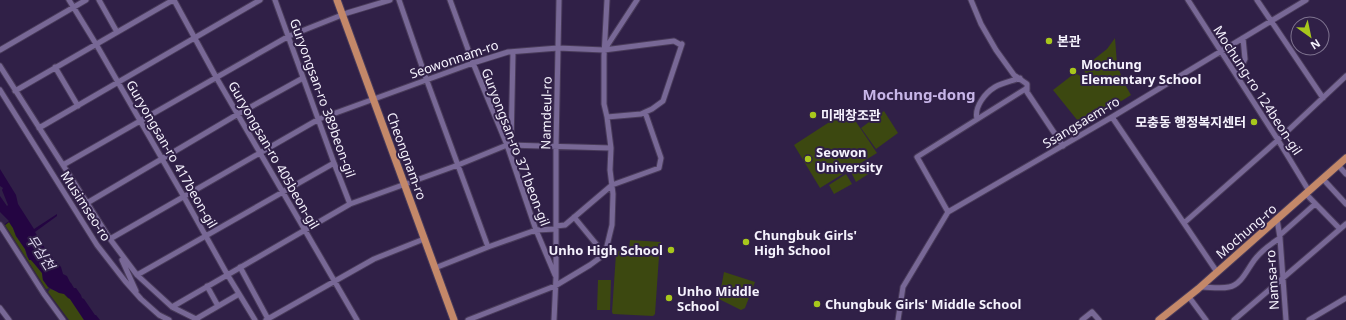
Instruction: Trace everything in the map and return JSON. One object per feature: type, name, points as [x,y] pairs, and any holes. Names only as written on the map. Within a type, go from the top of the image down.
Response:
[{"type":"main road","name":"Cheongnam-ro","points":[[337,0],[454,320]]},
{"type":"main road","name":"Mochung-ro","points":[[1160,320],[1201,287],[1346,158]]},
{"type":"street","name":"Guryongsan-ro 417beon-gil","points":[[69,0],[163,159],[227,274],[255,320]]},
{"type":"street","points":[[0,50],[86,0]]},
{"type":"street","points":[[99,0],[117,32]]},
{"type":"street","points":[[15,90],[174,0]]},
{"type":"street","name":"Guryongsan-ro 405beon-gil","points":[[174,0],[216,77],[261,152],[357,320]]},
{"type":"street","points":[[39,128],[260,0]]},
{"type":"street","name":"Guryongsan-ro 389beon-gil","points":[[275,0],[350,204]]},
{"type":"street","points":[[63,165],[289,36],[347,12],[390,0]]},
{"type":"street","points":[[399,0],[427,81],[488,246]]},
{"type":"street","name":"Guryongsan-ro 371beon-gil","points":[[450,0],[473,63],[509,146],[536,230],[556,278]]},
{"type":"street","name":"Namdeul-ro","points":[[554,320],[556,278],[556,147],[559,0]]},
{"type":"street","points":[[468,320],[555,286],[605,254],[612,225],[612,185],[610,170],[611,148],[604,104],[604,50],[607,0]]},
{"type":"street","points":[[604,50],[637,0]]},
{"type":"street","points":[[971,0],[981,24],[996,50],[1014,75],[1027,84],[1027,92],[1063,146]]},
{"type":"street","name":"Mochung-ro 124beon-gil","points":[[1188,0],[1220,52],[1278,140],[1307,193],[1315,204],[1340,229]]},
{"type":"street","points":[[1257,0],[1322,98]]},
{"type":"street","name":"Ssangsaem-ro","points":[[898,320],[903,287],[948,212],[1112,117],[1306,0]]},
{"type":"street","points":[[1237,76],[1245,60],[1243,38]]},
{"type":"street","name":"Seowonnam-ro","points":[[110,239],[319,119],[473,63],[508,52],[558,48],[604,50],[674,40],[681,45],[682,44],[663,101],[645,112]]},
{"type":"street","points":[[509,146],[513,52]]},
{"type":"street","points":[[0,66],[110,239],[137,275],[172,307],[197,320],[239,294]]},
{"type":"street","points":[[55,67],[78,106]]},
{"type":"street","points":[[1184,223],[1278,140],[1346,76]]},
{"type":"street","points":[[87,203],[238,114],[303,78]]},
{"type":"street","points":[[977,119],[977,108],[990,91],[995,87],[1020,78]]},
{"type":"street","points":[[948,212],[917,156],[1027,88]]},
{"type":"street","name":"Musimseo-ro","points":[[0,90],[73,209],[97,245],[125,281],[141,298],[159,315],[169,320]]},
{"type":"street","points":[[435,268],[488,246],[536,230],[565,225],[612,185],[659,168],[661,158],[645,112],[641,114],[607,117]]},
{"type":"street","points":[[1112,117],[1217,272]]},
{"type":"street","points":[[172,307],[350,204],[404,184],[509,146],[611,148]]},
{"type":"street","points":[[137,275],[334,163]]},
{"type":"street","points":[[1338,165],[1346,174]]},
{"type":"street","points":[[1323,179],[1346,204]]},
{"type":"street","name":"Namsa-ro","points":[[1201,287],[1234,286],[1242,279],[1255,258],[1315,204]]},
{"type":"street","points":[[574,218],[597,245]]},
{"type":"street","name":"Namsa-ro","points":[[1277,219],[1280,237],[1286,320]]},
{"type":"street","points":[[1234,320],[1346,224]]},
{"type":"street","points":[[0,225],[44,294],[63,320]]},
{"type":"street","points":[[240,267],[267,319],[374,259],[424,239]]},
{"type":"street","points":[[115,246],[115,250],[141,298]]},
{"type":"street","points":[[206,286],[218,306]]},
{"type":"street","points":[[1189,297],[1206,320]]},
{"type":"street","points":[[1309,320],[1346,298]]},
{"type":"street","points":[[0,308],[9,320]]},
{"type":"street","points":[[1082,320],[1092,312],[1099,320]]},
{"type":"green space","points":[[1115,38],[1117,64],[1123,81],[1131,95],[1082,126],[1053,90],[1075,73],[1082,77],[1086,74],[1083,68],[1107,49]]},
{"type":"green space","points":[[848,110],[877,153],[820,188],[794,145]]},
{"type":"green space","points":[[884,111],[898,133],[876,149],[861,128]]},
{"type":"green space","points":[[868,162],[873,171],[856,182],[851,172]]},
{"type":"green space","points":[[846,174],[852,184],[834,194],[829,185]]},
{"type":"green space","points":[[9,222],[25,249],[27,257],[34,262],[42,273],[43,280],[49,288],[46,289],[5,225]]},
{"type":"green space","points":[[630,240],[661,242],[660,253],[629,250]]},
{"type":"green space","points":[[619,251],[657,254],[659,256],[655,314],[653,316],[613,314],[616,254]]},
{"type":"green space","points":[[724,272],[755,282],[745,308],[741,310],[719,299]]},
{"type":"green space","points":[[598,280],[611,280],[610,310],[597,310]]},
{"type":"green space","points":[[53,286],[63,291],[84,320],[69,320],[48,292],[50,289],[60,292],[51,288]]},
{"type":"water","name":"무심천","points":[[0,169],[16,195],[18,204],[34,229],[57,214],[57,216],[35,232],[46,250],[61,267],[63,274],[67,276],[74,288],[76,288],[100,320],[84,320],[70,299],[64,294],[48,287],[43,280],[42,273],[31,260],[29,260],[25,249],[9,222],[5,225],[9,221],[0,212],[0,196],[7,206],[8,205],[2,190],[3,188],[0,186]]},
{"type":"place","name":"본관","points":[[1049,41]]},
{"type":"place","name":"Mochung Elementary School","points":[[1073,71]]},
{"type":"place","name":"미래창조관","points":[[813,115]]},
{"type":"place","name":"모충동 행정복지센터","points":[[1254,122]]},
{"type":"place","name":"Seowon University","points":[[808,159]]},
{"type":"place","name":"Chungbuk Girls' High School","points":[[746,242]]},
{"type":"place","name":"Unho High School","points":[[671,250]]},
{"type":"place","name":"Unho Middle School","points":[[669,298]]},
{"type":"place","name":"Chungbuk Girls' Middle School","points":[[817,304]]},
{"type":"district","name":"Mochung-dong","points":[[919,94]]}]
